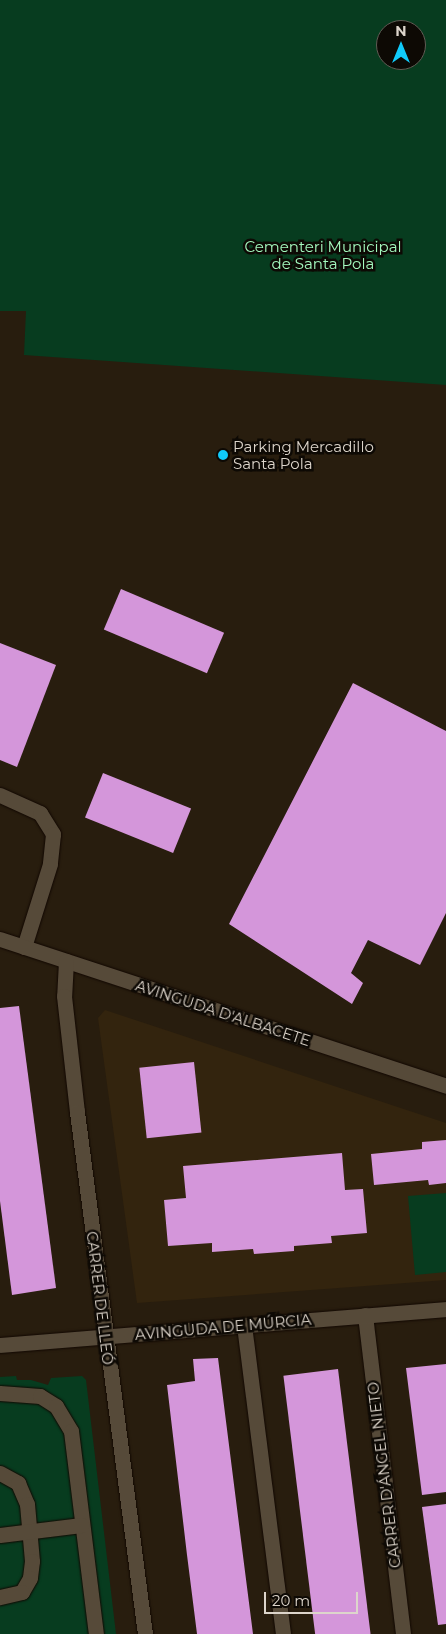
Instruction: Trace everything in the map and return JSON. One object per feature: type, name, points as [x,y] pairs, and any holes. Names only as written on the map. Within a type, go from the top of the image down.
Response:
[{"type":"street","points":[[0,795],[40,813],[53,834],[50,864],[24,947]]},
{"type":"street","name":"AVINGUDA D'ALBACETE","points":[[0,939],[446,1086]]},
{"type":"street","name":"CARRER DE LLEÓ","points":[[66,961],[64,996],[105,1336],[144,1634]]},
{"type":"street","name":"AVINGUDA DE MÚRCIA","points":[[0,1345],[446,1309]]},
{"type":"street","name":"CARRER D'ÁNGEL NIETO","points":[[365,1315],[403,1634]]},
{"type":"street","points":[[244,1325],[283,1634]]},
{"type":"street","points":[[0,1393],[40,1396],[56,1406],[71,1431],[81,1525],[96,1634]]},
{"type":"street","points":[[0,1473],[18,1483],[27,1504],[30,1532],[30,1578],[22,1592],[0,1597]]},
{"type":"street","points":[[0,1535],[81,1525]]},
{"type":"shaded area","points":[[105,1010],[446,1123],[446,1280],[137,1303],[98,1018]]},
{"type":"green space","name":"Cementeri Municipal de Santa Pola","points":[[0,0],[446,0],[446,385],[24,355],[26,311],[0,311]]},
{"type":"green space","points":[[446,1193],[446,1272],[415,1275],[408,1196]]},
{"type":"green space","points":[[16,1376],[17,1380],[31,1380],[48,1385],[51,1378],[82,1376],[86,1380],[116,1634],[0,1634],[0,1377]]},
{"type":"building","points":[[121,589],[224,633],[207,673],[104,630]]},
{"type":"building","points":[[0,643],[56,665],[17,767],[0,760]]},
{"type":"building","points":[[353,683],[446,731],[446,913],[420,965],[368,940],[351,973],[363,983],[352,1004],[229,924]]},
{"type":"building","points":[[103,773],[191,809],[173,853],[85,818]]},
{"type":"building","points":[[19,1006],[56,1288],[12,1295],[0,1201],[0,1008]]},
{"type":"building","points":[[194,1062],[201,1133],[147,1138],[139,1068]]},
{"type":"building","points":[[446,1140],[446,1183],[429,1185],[428,1180],[374,1185],[371,1154],[422,1149],[422,1142]]},
{"type":"building","points":[[342,1153],[345,1190],[363,1189],[367,1233],[331,1236],[332,1243],[294,1246],[294,1251],[254,1254],[253,1249],[212,1252],[212,1243],[168,1246],[164,1200],[186,1198],[183,1166]]},
{"type":"building","points":[[218,1358],[253,1634],[197,1634],[167,1385],[195,1381],[193,1359]]},
{"type":"building","points":[[446,1364],[446,1492],[422,1495],[406,1368]]},
{"type":"building","points":[[338,1369],[371,1634],[315,1634],[283,1376]]},
{"type":"building","points":[[446,1504],[446,1624],[438,1625],[422,1507]]},
{"type":"place","name":"Parking Mercadillo Santa Pola","points":[[223,455]]}]
